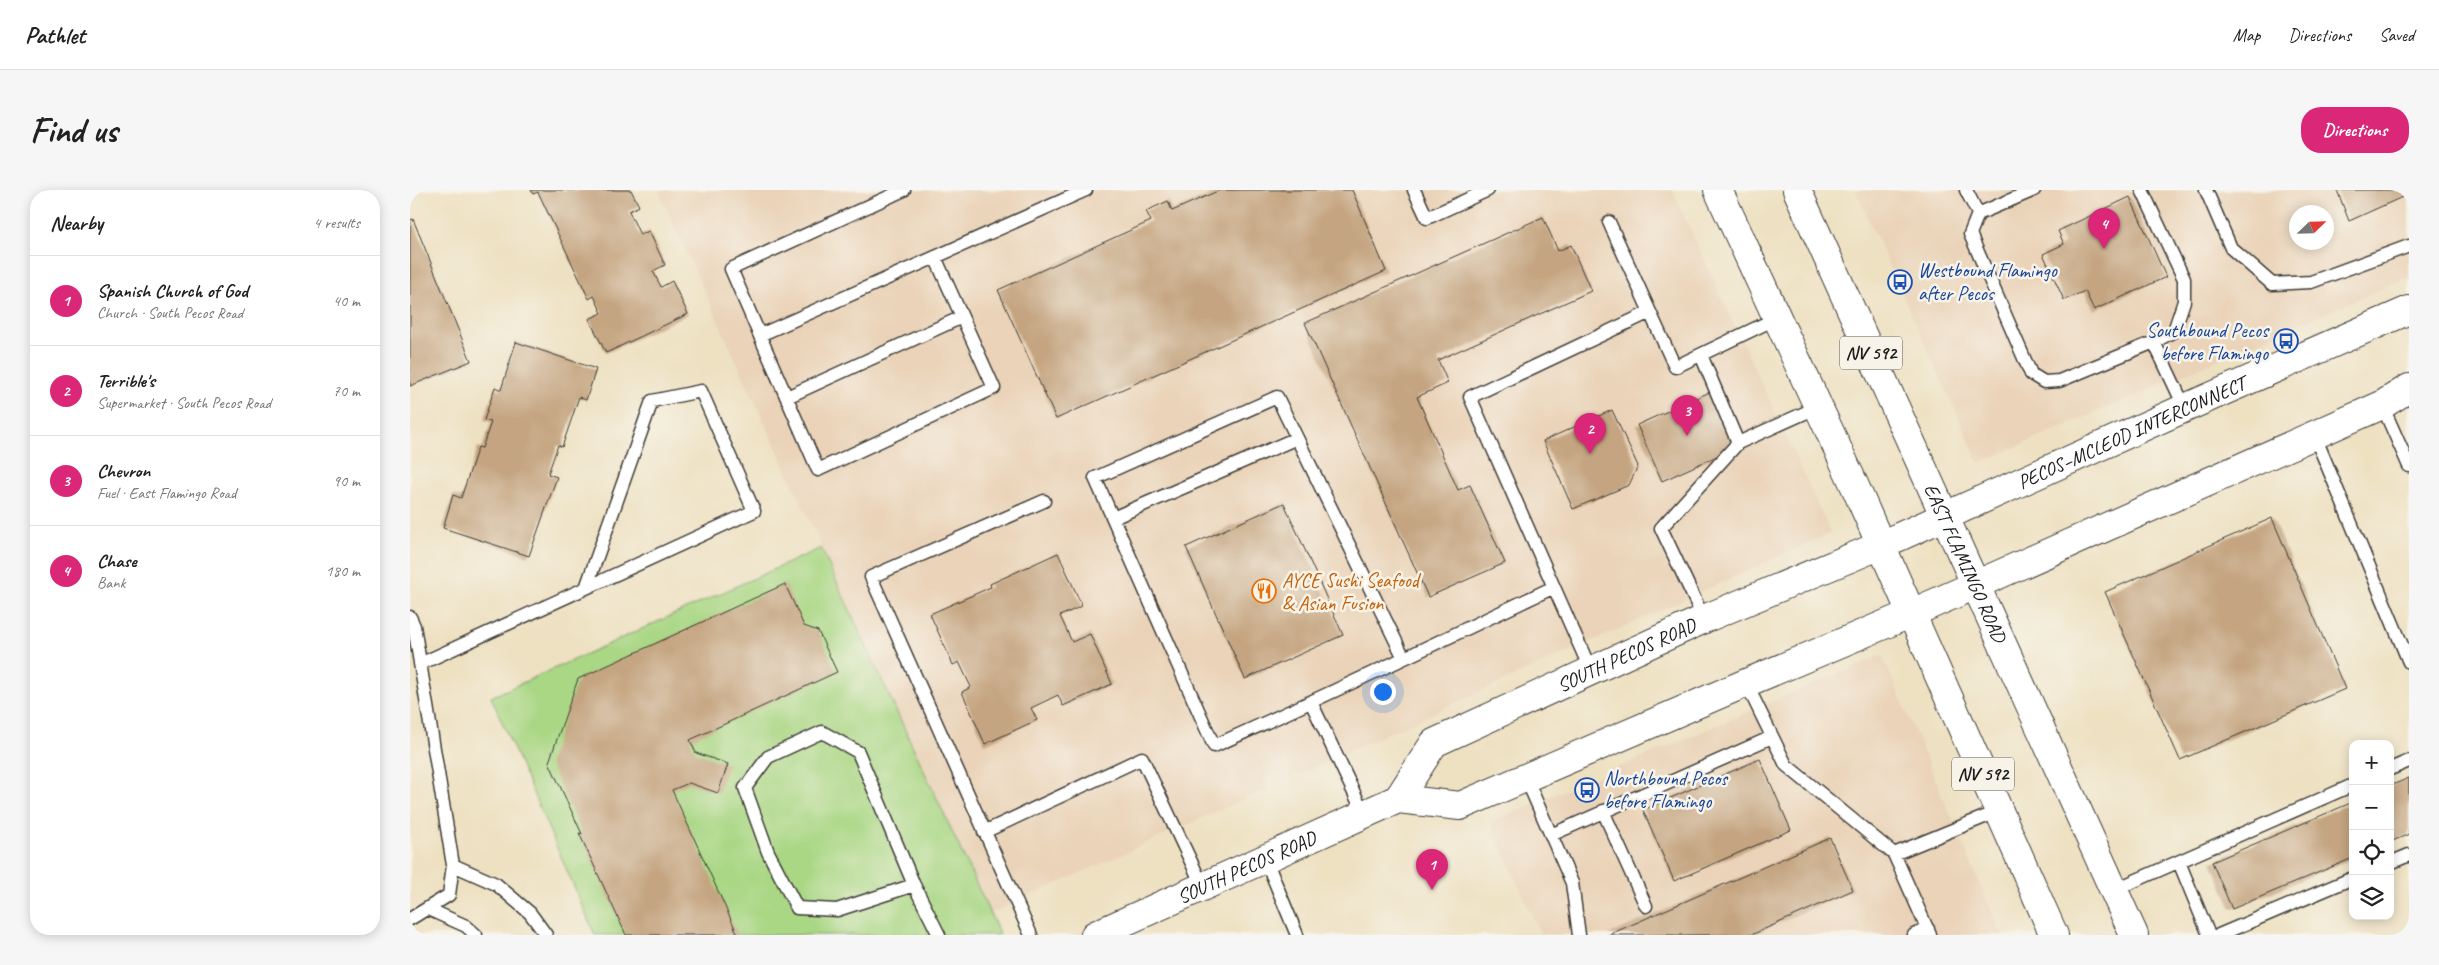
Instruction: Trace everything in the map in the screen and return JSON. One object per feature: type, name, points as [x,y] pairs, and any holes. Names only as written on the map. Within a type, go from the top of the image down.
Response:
[{"type":"main road","name":"NV 592","points":[[1718,190],[1912,613],[2054,935]]},
{"type":"main road","name":"EAST FLAMINGO ROAD","points":[[1801,191],[1945,516],[1974,586],[2134,935]]},
{"type":"main road","name":"PECOS–MCLEOD INTERCONNECT","points":[[1881,545],[2409,310]]},
{"type":"main road","points":[[1398,799],[1460,806],[1974,586],[2382,405],[2409,388]]},
{"type":"main road","name":"SOUTH PECOS ROAD","points":[[1095,935],[1398,799],[1434,743],[1704,619],[1881,545]]},
{"type":"lane","points":[[904,190],[732,268],[818,470],[994,388],[935,257]]},
{"type":"lane","points":[[760,335],[1086,190]]},
{"type":"lane","points":[[1414,190],[1427,218],[1488,190]]},
{"type":"lane","points":[[1966,190],[1978,214]]},
{"type":"lane","points":[[2034,190],[1978,214],[1970,234],[2031,374],[2044,382],[2058,381],[2154,342],[2174,330],[2184,301],[2184,280],[2142,190]]},
{"type":"lane","points":[[2206,190],[2231,248],[2272,284],[2311,282],[2409,246]]},
{"type":"lane","points":[[1610,222],[1675,367],[1776,318]]},
{"type":"lane","points":[[1591,671],[1470,396],[1650,312]]},
{"type":"lane","points":[[787,397],[962,316]]},
{"type":"lane","points":[[2154,342],[2186,408]]},
{"type":"lane","points":[[1701,355],[1738,442]]},
{"type":"lane","points":[[420,664],[586,588],[754,511],[701,391],[652,401],[586,588]]},
{"type":"lane","points":[[1404,658],[1276,397],[1096,478],[1214,746],[1311,702],[1404,658],[1554,587]]},
{"type":"lane","points":[[2382,405],[2409,466]]},
{"type":"lane","points":[[1704,619],[1661,528],[1738,442],[1818,407]]},
{"type":"lane","points":[[2314,434],[2409,662]]},
{"type":"lane","points":[[1113,518],[1297,438]]},
{"type":"lane","points":[[1031,935],[871,577],[1044,501]]},
{"type":"lane","points":[[410,617],[414,626],[453,865],[449,895],[410,919]]},
{"type":"lane","points":[[1746,683],[1786,765],[1894,854],[1929,932],[1914,935]]},
{"type":"lane","points":[[1311,702],[1364,814]]},
{"type":"lane","points":[[914,885],[837,910],[797,908],[768,852],[745,788],[768,757],[822,732],[858,752],[914,885],[939,935]]},
{"type":"lane","points":[[1551,835],[1772,737]]},
{"type":"lane","points":[[984,832],[1142,758],[1203,887]]},
{"type":"lane","points":[[2394,767],[2409,761]]},
{"type":"lane","points":[[1526,778],[1572,883],[1579,935]]},
{"type":"lane","points":[[2114,890],[2349,787]]},
{"type":"lane","points":[[1603,811],[1646,906]]},
{"type":"lane","points":[[1894,854],[1999,812]]},
{"type":"lane","points":[[2394,860],[2409,854]]},
{"type":"lane","points":[[1265,858],[1297,935]]},
{"type":"lane","points":[[2179,862],[2209,935]]},
{"type":"lane","points":[[453,865],[496,884],[530,913],[546,935]]},
{"type":"lane","points":[[2220,935],[2349,880]]},
{"type":"lane","points":[[428,909],[466,926],[476,935]]},
{"type":"shaded area","points":[[658,190],[1672,190],[1831,533],[990,914]]},
{"type":"shaded area","points":[[1855,190],[2409,190],[2409,277],[1979,463]]},
{"type":"shaded area","points":[[1882,655],[2002,935],[1541,935],[1490,822]]},
{"type":"green space","points":[[821,548],[1000,935],[595,935],[491,697]]},
{"type":"building","points":[[531,190],[631,190],[639,206],[629,211],[640,235],[649,231],[665,265],[653,271],[661,287],[672,281],[688,314],[606,353],[589,319],[602,313],[594,296],[589,299],[538,192],[533,194]]},
{"type":"building","points":[[1220,190],[1352,190],[1386,271],[1056,419],[998,290],[1151,221],[1146,211],[1168,201],[1172,211]]},
{"type":"building","points":[[2337,190],[2409,190],[2409,194],[2349,221]]},
{"type":"building","points":[[2130,197],[2166,277],[2094,310],[2085,291],[2064,300],[2043,254],[2064,244],[2058,231]]},
{"type":"building","points":[[1543,217],[1558,251],[1571,245],[1591,291],[1438,360],[1448,383],[1417,397],[1458,490],[1470,485],[1505,563],[1428,597],[1305,323]]},
{"type":"building","points":[[413,219],[471,361],[410,386],[410,220]]},
{"type":"building","points":[[516,342],[596,369],[586,400],[579,397],[562,447],[558,445],[548,474],[557,477],[529,556],[443,528],[453,495],[461,498],[478,447],[482,448],[491,422],[484,420],[495,387],[501,390]]},
{"type":"building","points":[[1712,391],[1737,447],[1662,481],[1637,425]]},
{"type":"building","points":[[1612,410],[1638,466],[1629,485],[1573,509],[1543,441]]},
{"type":"building","name":"AYCE Sushi Seafood & Asian Fusion","points":[[1284,503],[1343,635],[1245,679],[1186,547]]},
{"type":"building","points":[[2272,518],[2345,689],[2180,760],[2105,592]]},
{"type":"building","points":[[1058,553],[1082,606],[1060,616],[1072,642],[1090,634],[1112,684],[1063,706],[1058,695],[1031,708],[1037,720],[985,744],[962,692],[971,687],[959,662],[953,665],[930,614],[991,587],[990,584]]},
{"type":"building","points":[[785,584],[804,626],[818,631],[837,672],[690,740],[696,753],[728,764],[718,793],[689,783],[672,790],[738,935],[626,935],[549,762],[578,679]]},
{"type":"building","points":[[1760,759],[1791,830],[1674,881],[1643,810]]},
{"type":"building","points":[[2409,778],[2409,834],[2394,840],[2394,785]]},
{"type":"building","points":[[2349,804],[2349,860],[2232,909],[2212,862]]},
{"type":"building","points":[[1830,838],[1853,890],[1751,935],[1608,935]]},
{"type":"place","name":"Chase","points":[[2104,249]]},
{"type":"place","name":"Westbound Flamingo after Pecos","points":[[1900,282]]},
{"type":"place","name":"Southbound Pecos before Flamingo","points":[[2286,341]]},
{"type":"place","name":"Chevron","points":[[1687,436]]},
{"type":"place","name":"Terrible's","points":[[1590,454]]},
{"type":"place","name":"AYCE Sushi Seafood & Asian Fusion","points":[[1264,591]]},
{"type":"place","name":"Northbound Pecos before Flamingo","points":[[1587,790]]},
{"type":"place","name":"Spanish Church of God","points":[[1432,890]]}]
